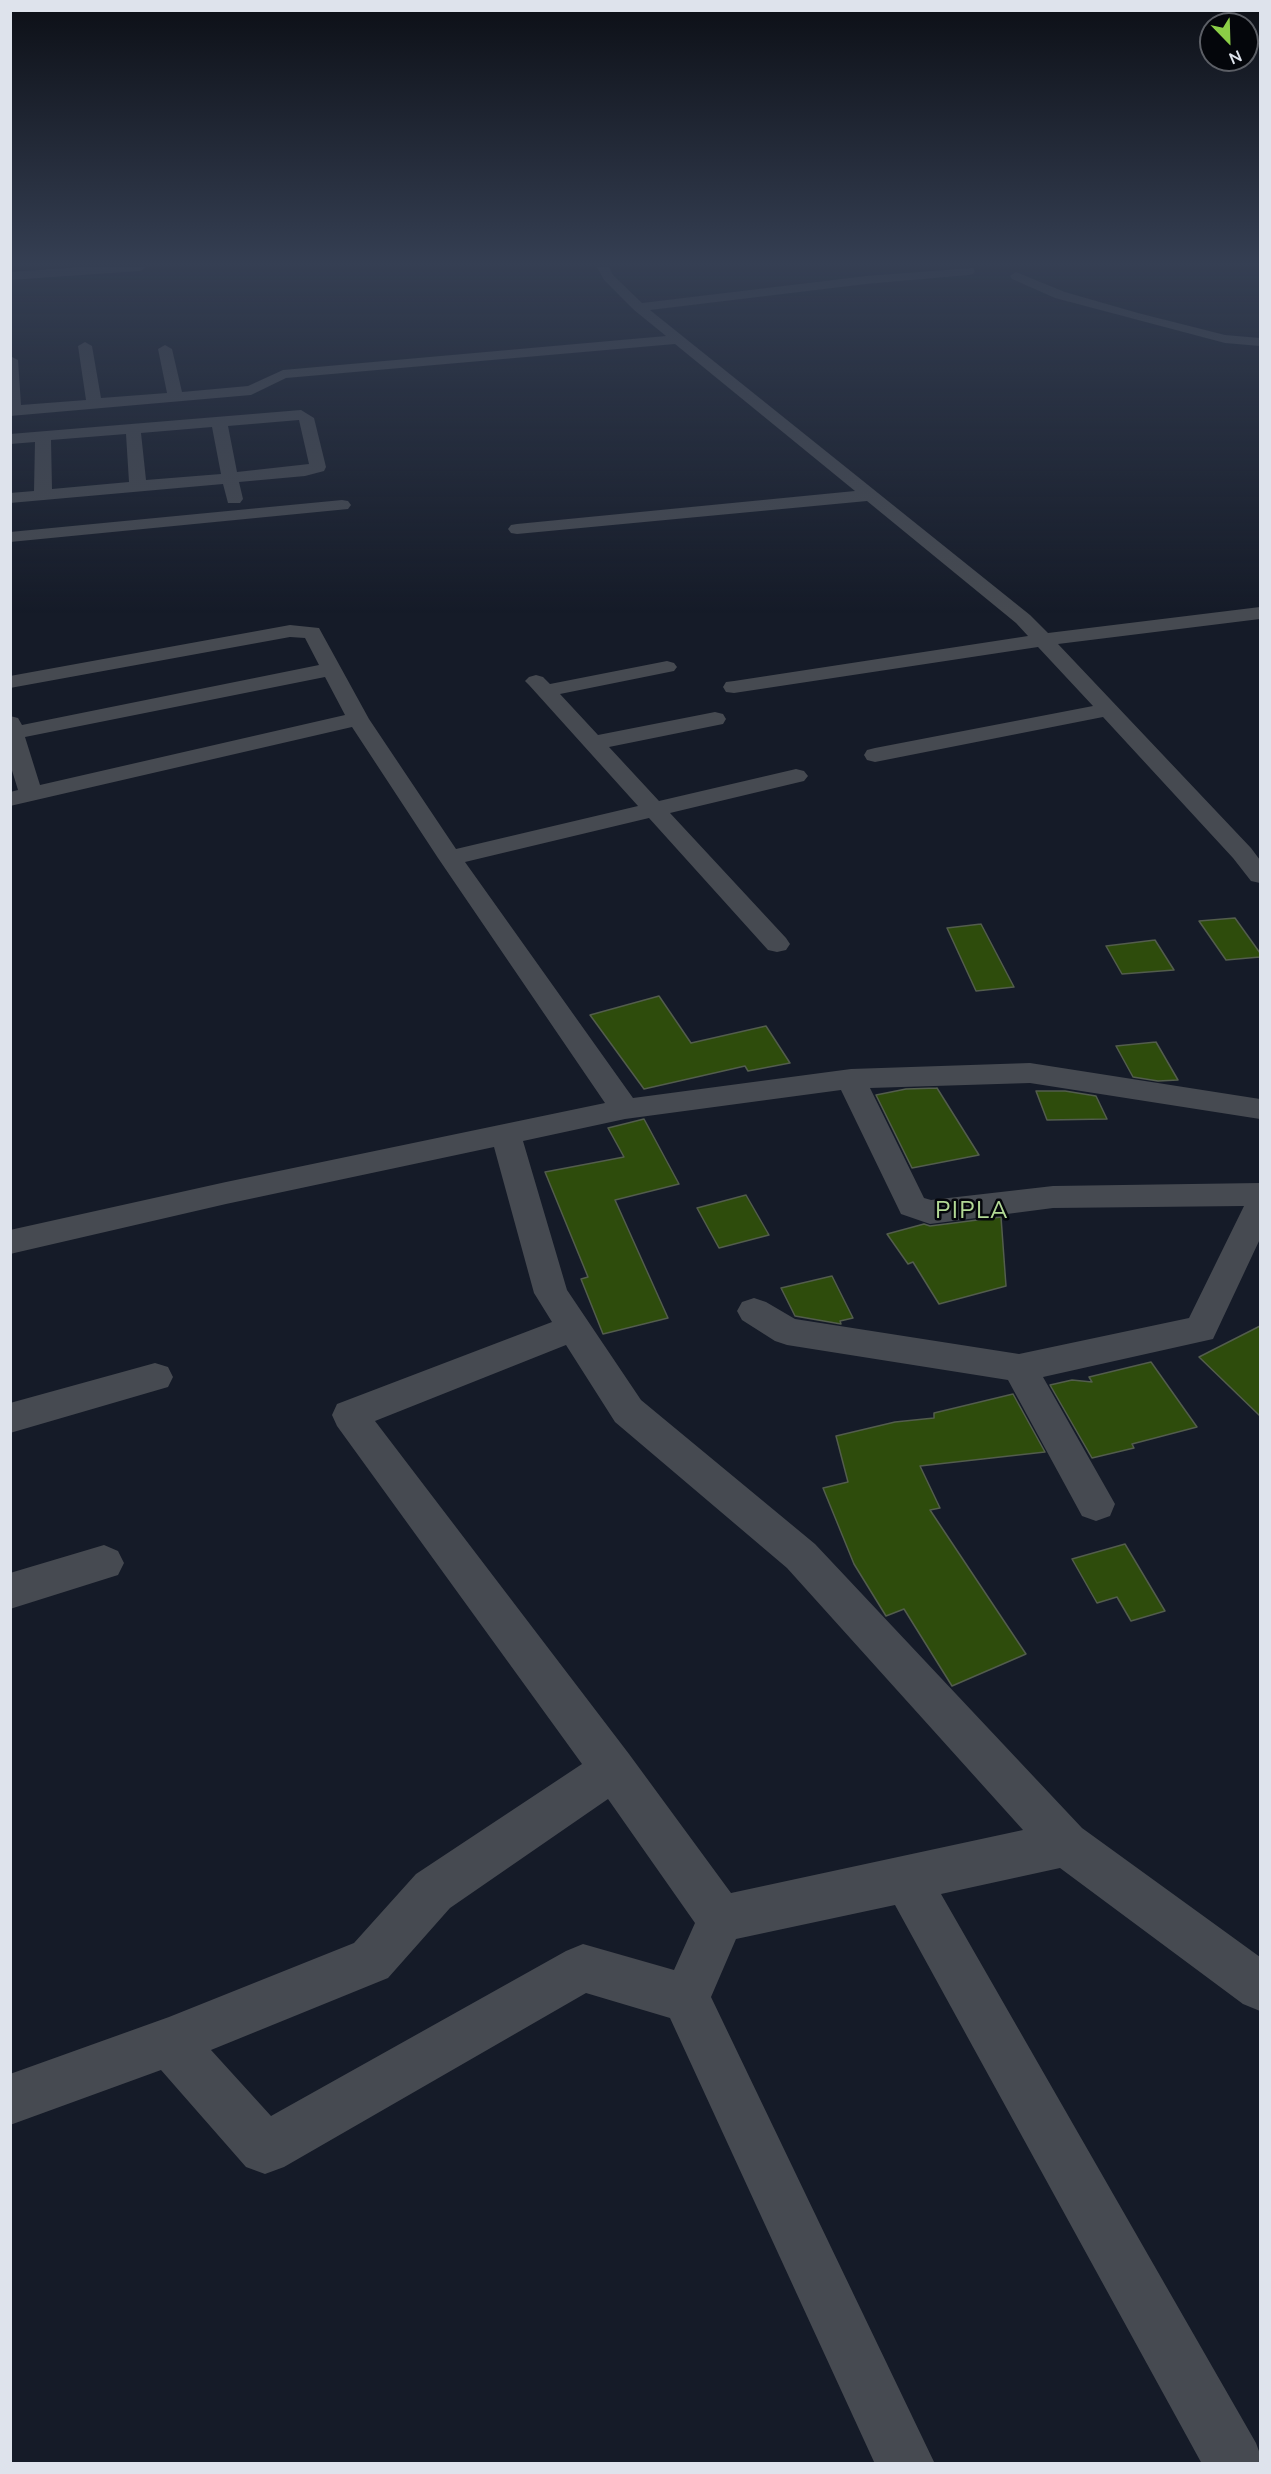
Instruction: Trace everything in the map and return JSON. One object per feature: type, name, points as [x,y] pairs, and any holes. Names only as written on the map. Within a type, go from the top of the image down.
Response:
[{"type":"street","points":[[11,382],[12,410],[251,390],[266,382]]},
{"type":"street","points":[[91,382],[94,403]]},
{"type":"street","points":[[172,382],[175,396]]},
{"type":"street","points":[[732,382],[1023,619],[1260,876]]},
{"type":"street","points":[[10,439],[294,415],[306,418],[318,467],[305,471],[10,498]]},
{"type":"street","points":[[219,421],[238,515]]},
{"type":"street","points":[[133,428],[138,486]]},
{"type":"street","points":[[43,436],[43,495]]},
{"type":"street","points":[[61,532],[65,493]]},
{"type":"street","points":[[517,529],[871,495]]},
{"type":"street","points":[[10,537],[342,505]]},
{"type":"street","points":[[734,687],[1043,640],[1260,613]]},
{"type":"street","points":[[10,682],[290,631],[312,632],[358,719],[450,858],[625,1109]]},
{"type":"street","points":[[668,667],[541,686],[656,809],[777,944]]},
{"type":"street","points":[[332,669],[12,728],[21,797],[358,719]]},
{"type":"street","points":[[875,755],[1108,710]]},
{"type":"street","points":[[593,742],[715,719]]},
{"type":"street","points":[[450,858],[796,776]]},
{"type":"street","points":[[10,1242],[226,1192],[625,1109],[851,1079],[1030,1073],[1260,1109]]},
{"type":"street","points":[[851,1079],[912,1206],[930,1212],[1053,1197],[1260,1194]]},
{"type":"street","points":[[506,1134],[551,1293],[628,1411],[801,1556],[1066,1844],[1260,1987]]},
{"type":"street","points":[[754,1311],[787,1331],[1018,1368],[1201,1329],[1260,1205]]},
{"type":"street","points":[[574,1328],[350,1415],[613,1769],[721,1919]]},
{"type":"street","points":[[1018,1368],[1096,1504]]},
{"type":"street","points":[[10,1418],[155,1377]]},
{"type":"street","points":[[10,1591],[104,1563]]},
{"type":"street","points":[[10,2100],[169,2042],[371,1961],[433,1891],[613,1769]]},
{"type":"street","points":[[721,1919],[1066,1844]]},
{"type":"street","points":[[906,1879],[1235,2463]]},
{"type":"street","points":[[686,1998],[721,1919]]},
{"type":"street","points":[[169,2042],[265,2148],[583,1968],[686,1998],[906,2463]]},
{"type":"building","points":[[1235,918],[1260,953],[1260,957],[1226,960],[1199,921]]},
{"type":"building","points":[[981,924],[1014,987],[976,991],[947,928]]},
{"type":"building","points":[[1155,940],[1174,970],[1122,974],[1106,946]]},
{"type":"building","points":[[659,996],[691,1043],[766,1026],[790,1063],[748,1071],[745,1066],[644,1089],[590,1015]]},
{"type":"building","points":[[1156,1042],[1178,1080],[1158,1081],[1133,1077],[1116,1046]]},
{"type":"building","points":[[937,1088],[979,1155],[912,1168],[876,1095],[906,1089]]},
{"type":"building","points":[[1036,1091],[1065,1091],[1096,1096],[1107,1119],[1047,1120]]},
{"type":"building","points":[[644,1119],[679,1184],[615,1200],[668,1318],[603,1334],[581,1279],[588,1277],[545,1172],[624,1157],[608,1128]]},
{"type":"building","points":[[746,1195],[769,1235],[719,1248],[697,1208]]},
{"type":"building","points":[[1001,1217],[1006,1286],[939,1304],[913,1262],[908,1264],[887,1234],[924,1224],[930,1226]]},
{"type":"building","points":[[832,1276],[853,1318],[840,1321],[841,1324],[795,1316],[781,1288]]},
{"type":"building","points":[[1260,1326],[1260,1416],[1199,1357]]},
{"type":"building","points":[[1151,1362],[1197,1427],[1132,1444],[1134,1448],[1092,1458],[1050,1385],[1072,1380],[1092,1382],[1089,1377]]},
{"type":"building","points":[[1013,1394],[1045,1452],[920,1466],[940,1508],[930,1510],[1026,1654],[952,1686],[904,1609],[886,1616],[854,1564],[823,1488],[848,1482],[836,1436],[895,1422],[934,1418],[934,1413]]},
{"type":"building","points":[[1125,1544],[1165,1611],[1131,1621],[1117,1597],[1097,1603],[1072,1559]]},
{"type":"district","name":"PIPLA","points":[[972,1212]]}]
